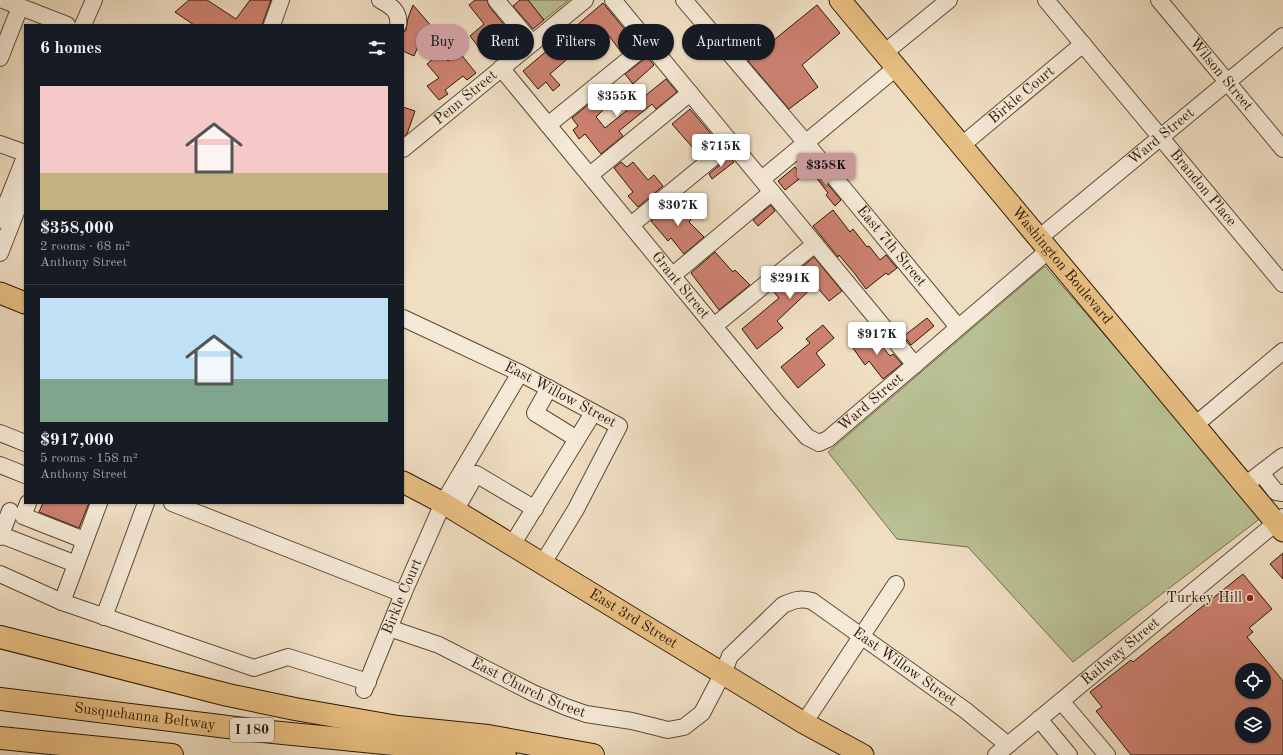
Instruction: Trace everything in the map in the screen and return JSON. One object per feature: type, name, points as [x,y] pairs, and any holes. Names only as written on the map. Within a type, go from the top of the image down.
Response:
[{"type":"highway","points":[[0,637],[228,695],[295,709],[398,727],[488,736],[592,755]]},
{"type":"highway","name":"Susquehanna Beltway","points":[[0,699],[252,730],[505,755]]},
{"type":"highway","points":[[8,739],[172,755]]},
{"type":"main road","name":"Washington Boulevard","points":[[840,0],[1195,425],[1253,479],[1281,524]]},
{"type":"main road","points":[[0,293],[24,303]]},
{"type":"main road","name":"East 3rd Street","points":[[404,483],[449,507],[804,723],[863,755]]},
{"type":"street","points":[[3,0],[64,24]]},
{"type":"street","points":[[83,24],[94,0]]},
{"type":"street","points":[[272,24],[281,0]]},
{"type":"street","points":[[380,0],[396,11],[398,24]]},
{"type":"street","points":[[496,0],[516,24]]},
{"type":"street","name":"Penn Street","points":[[534,41],[585,0]]},
{"type":"street","points":[[613,0],[633,24]]},
{"type":"street","name":"East 7th Street","points":[[684,0],[806,143],[958,327]]},
{"type":"street","points":[[762,179],[806,143],[891,60],[949,0]]},
{"type":"street","name":"Brandon Place","points":[[1046,0],[1283,284]]},
{"type":"street","name":"Wilson Street","points":[[1159,0],[1283,149]]},
{"type":"street","points":[[0,58],[20,7]]},
{"type":"street","name":"Ward Street","points":[[819,442],[828,439],[915,365],[958,327],[1044,244],[1161,138],[1226,81],[1283,36]]},
{"type":"street","name":"Birkle Court","points":[[962,145],[1083,44]]},
{"type":"street","name":"Penn Street","points":[[404,148],[511,60]]},
{"type":"street","points":[[548,125],[628,60]]},
{"type":"street","points":[[663,60],[915,365]]},
{"type":"street","name":"Grant Street","points":[[501,68],[778,404],[807,437],[819,442]]},
{"type":"street","points":[[590,175],[690,93]]},
{"type":"street","points":[[631,225],[731,142]]},
{"type":"street","points":[[0,144],[24,153]]},
{"type":"street","points":[[0,220],[24,160]]},
{"type":"street","points":[[0,253],[24,192]]},
{"type":"street","points":[[672,275],[772,192]]},
{"type":"street","points":[[714,326],[815,244]]},
{"type":"street","name":"East Willow Street","points":[[404,318],[520,373],[619,426],[576,509],[543,564]]},
{"type":"street","points":[[1195,425],[1283,351]]},
{"type":"street","points":[[449,507],[520,373]]},
{"type":"street","points":[[549,388],[535,413],[577,439]]},
{"type":"street","points":[[512,545],[593,413]]},
{"type":"street","points":[[0,433],[24,443]]},
{"type":"street","points":[[1283,456],[1253,479],[1276,492],[1283,493]]},
{"type":"street","points":[[0,465],[24,475]]},
{"type":"street","points":[[449,507],[476,474],[535,509]]},
{"type":"street","points":[[62,602],[98,504]]},
{"type":"street","points":[[0,574],[62,602],[104,617],[146,504]]},
{"type":"street","points":[[178,504],[189,506],[403,594]]},
{"type":"street","name":"Birkle Court","points":[[104,617],[254,668],[288,656],[366,686],[403,594],[449,507]]},
{"type":"street","points":[[9,518],[84,540]]},
{"type":"street","points":[[9,518],[76,564]]},
{"type":"street","name":"Railway Street","points":[[1002,750],[1281,524]]},
{"type":"street","points":[[804,723],[896,584]]},
{"type":"street","name":"East Willow Street","points":[[723,673],[730,656],[783,605],[797,599],[812,601],[965,710],[1002,750]]},
{"type":"street","name":"East Church Street","points":[[389,628],[439,645],[533,694],[566,708],[586,714],[632,721],[656,728],[673,730],[684,726],[702,713],[723,673]]},
{"type":"street","points":[[1061,701],[1107,755]]},
{"type":"street","points":[[1039,719],[1069,755]]},
{"type":"green space","points":[[528,0],[569,0],[544,20]]},
{"type":"green space","points":[[1045,266],[1262,517],[1073,662],[968,547],[897,539],[828,452]]},
{"type":"building","points":[[189,0],[207,0],[236,19],[250,0],[271,0],[262,24],[193,24],[175,12]]},
{"type":"building","points":[[475,0],[487,0],[489,6],[504,24],[484,24],[469,5]]},
{"type":"building","points":[[520,0],[528,0],[544,20],[534,28],[534,24],[529,24],[513,6]]},
{"type":"building","points":[[603,3],[620,24],[618,24],[618,48],[610,37],[610,24],[578,24]]},
{"type":"building","points":[[413,5],[430,24],[416,24],[416,51],[414,56],[404,51],[404,32],[406,30],[408,18]]},
{"type":"building","points":[[817,5],[840,33],[802,65],[818,87],[789,109],[748,61],[775,60],[775,39]]},
{"type":"building","points":[[477,30],[477,45],[470,36]]},
{"type":"building","points":[[542,55],[542,60],[566,60],[550,74],[560,85],[553,91],[546,82],[538,89],[523,71]]},
{"type":"building","points":[[432,60],[465,60],[476,73],[467,80],[463,76],[445,90],[448,94],[439,100],[427,86],[439,78],[427,64]]},
{"type":"building","points":[[643,60],[650,60],[654,65],[633,84],[625,74]]},
{"type":"building","points":[[666,79],[677,92],[656,109],[652,104],[619,131],[623,136],[601,154],[585,134],[579,139],[573,130],[578,126],[572,118],[595,99],[603,110],[596,117],[605,128]]},
{"type":"building","points":[[404,107],[415,111],[407,134],[404,136]]},
{"type":"building","points":[[690,109],[718,142],[700,156],[672,124]]},
{"type":"building","points":[[729,157],[734,162],[712,179],[709,174]]},
{"type":"building","points":[[621,162],[627,167],[633,162],[648,180],[654,175],[663,186],[638,207],[628,196],[633,192],[614,168]]},
{"type":"building","points":[[810,163],[841,200],[835,206],[826,195],[828,193],[807,165]]},
{"type":"building","points":[[795,167],[803,176],[785,190],[778,181]]},
{"type":"building","points":[[678,199],[683,206],[681,208],[691,220],[689,222],[704,237],[684,254],[671,238],[668,241],[651,221]]},
{"type":"building","points":[[771,205],[775,211],[758,226],[753,220]]},
{"type":"building","points":[[833,210],[850,232],[853,229],[867,247],[869,246],[880,260],[886,255],[897,268],[888,275],[886,273],[866,289],[855,274],[839,255],[838,257],[813,226]]},
{"type":"building","points":[[715,252],[733,272],[735,270],[750,285],[719,310],[691,273]]},
{"type":"building","points":[[814,257],[842,291],[829,301],[815,285],[777,321],[783,328],[757,349],[742,329],[779,298],[773,291]]},
{"type":"building","points":[[927,318],[934,326],[911,345],[904,336]]},
{"type":"building","points":[[823,325],[834,338],[816,353],[825,365],[798,388],[781,367],[810,343],[806,339]]},
{"type":"building","points":[[872,334],[890,356],[893,354],[902,364],[883,379],[869,361],[865,365],[853,348]]},
{"type":"building","points":[[43,504],[89,504],[79,528],[39,512]]},
{"type":"building","name":"Turkey Hill","points":[[1283,553],[1283,579],[1270,564]]},
{"type":"building","points":[[1243,574],[1272,609],[1249,628],[1253,632],[1247,637],[1268,663],[1235,663],[1235,699],[1271,699],[1271,666],[1283,681],[1283,755],[1131,755],[1096,711],[1102,707],[1090,692],[1131,660],[1133,662]]},
{"type":"place","name":"Turkey Hill","points":[[1250,598]]}]
